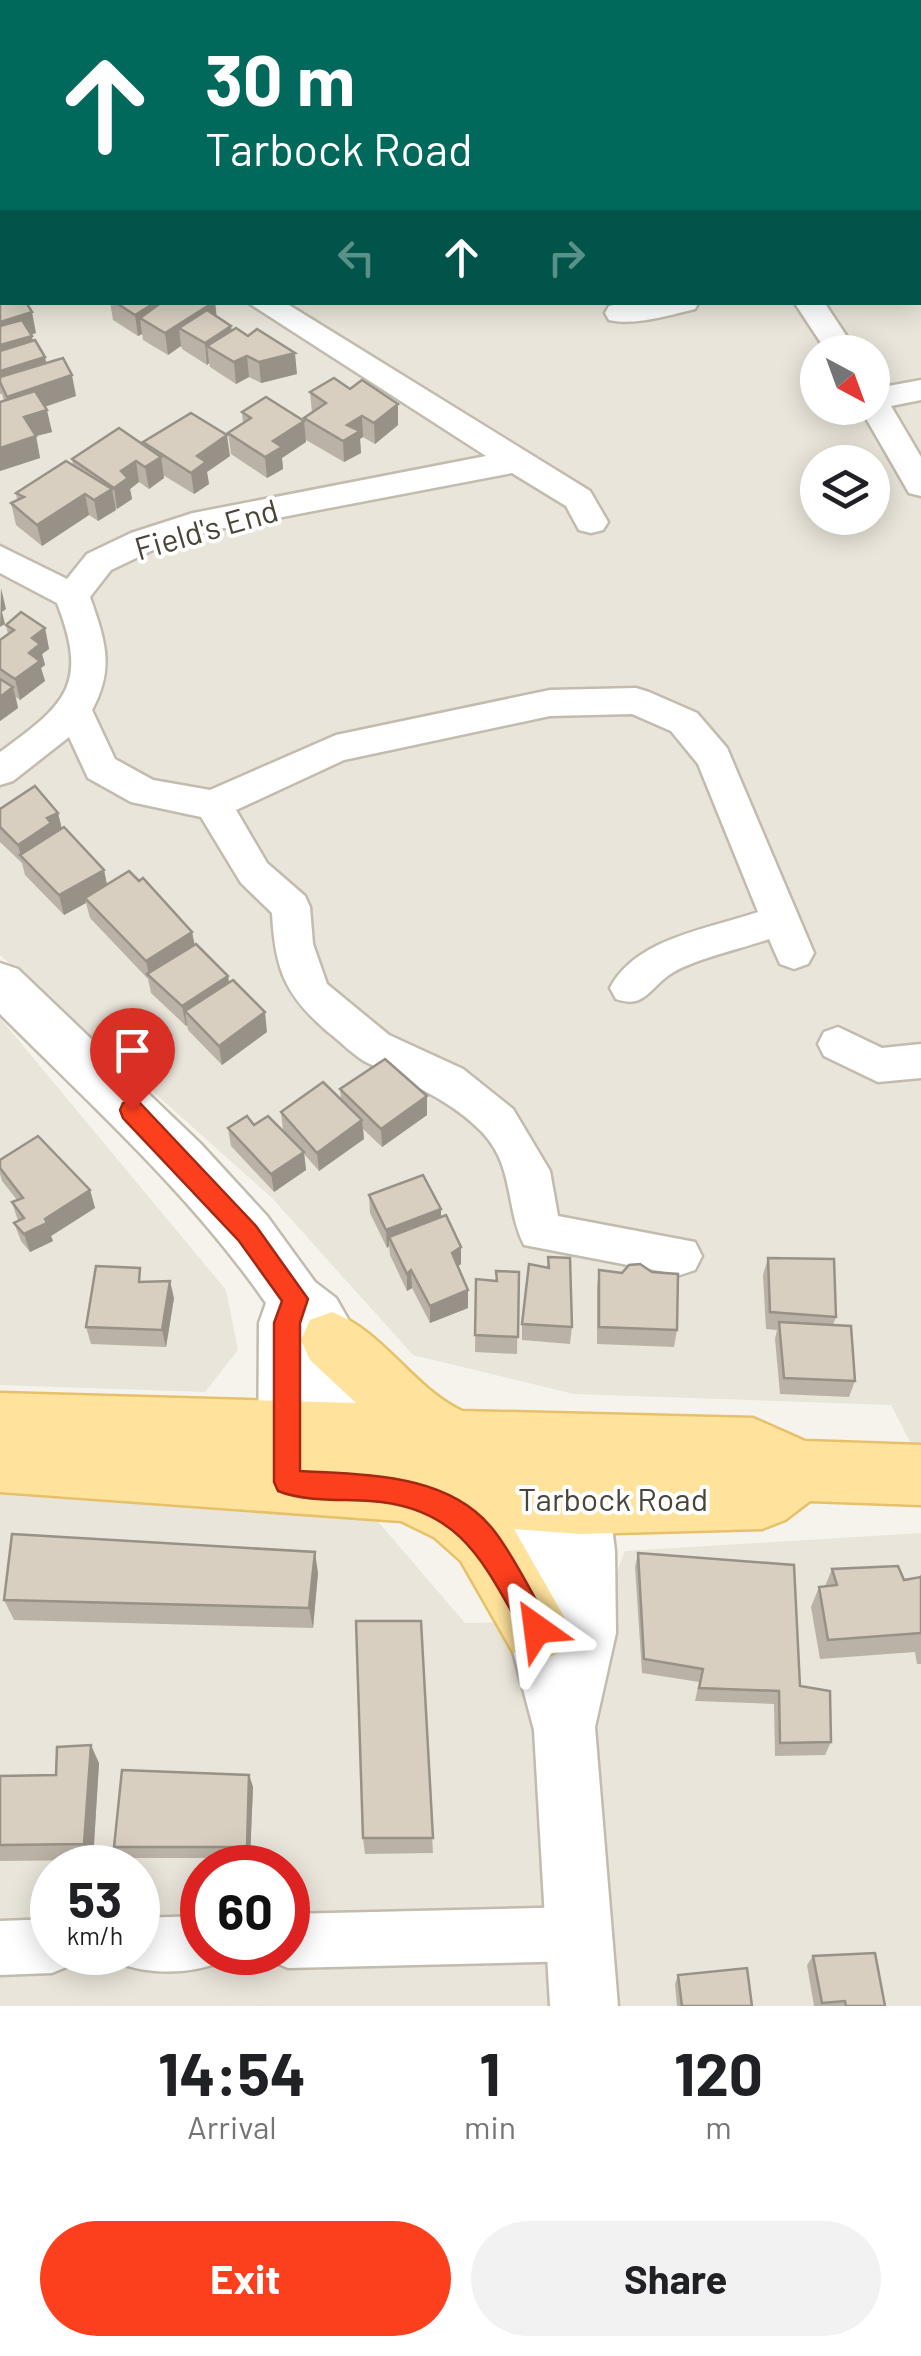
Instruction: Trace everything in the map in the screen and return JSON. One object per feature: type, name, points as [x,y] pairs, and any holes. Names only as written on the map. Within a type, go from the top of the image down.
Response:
[{"type":"main road","points":[[314,1319],[420,1422],[456,1440]]},
{"type":"main road","name":"Tarbock Road","points":[[0,1422],[334,1464],[456,1440],[556,1473]]},
{"type":"main road","name":"Tarbock Road","points":[[0,1462],[334,1464],[556,1473],[762,1498],[800,1472],[921,1475]]},
{"type":"main road","points":[[334,1464],[457,1515],[484,1539],[537,1629]]},
{"type":"street","points":[[267,305],[512,462],[578,499],[591,522]]},
{"type":"street","points":[[620,312],[665,305]]},
{"type":"street","points":[[812,305],[831,335]]},
{"type":"street","points":[[890,396],[921,390]]},
{"type":"street","points":[[886,425],[921,485]]},
{"type":"street","name":"Field's End","points":[[72,596],[99,562],[143,540],[205,521],[512,462]]},
{"type":"street","points":[[0,558],[72,596],[90,644],[91,683],[75,711],[0,771]]},
{"type":"street","points":[[75,711],[101,768],[144,792],[213,805],[336,748],[550,703],[636,701],[684,722],[714,758],[788,936],[657,962],[630,988]]},
{"type":"street","points":[[213,805],[254,873],[291,907],[293,944],[310,993],[374,1046],[448,1081],[498,1120],[529,1171],[539,1232],[680,1256]]},
{"type":"street","points":[[0,983],[181,1160],[248,1233],[314,1319],[334,1464]]},
{"type":"street","points":[[838,1044],[878,1064],[921,1061]]},
{"type":"street","points":[[556,1473],[537,1629],[566,1730],[584,2006]]},
{"type":"street","points":[[556,1473],[585,1551],[585,1633],[566,1730]]},
{"type":"street","points":[[310,1940],[578,1934]]},
{"type":"street","points":[[0,1948],[30,1947]]},
{"type":"shaded area","points":[[0,305],[921,305],[921,1457],[891,1405],[574,1394],[413,1355],[272,1198],[0,955]]},
{"type":"shaded area","points":[[0,1018],[226,1290],[238,1350],[205,1392],[0,1385]]},
{"type":"shaded area","points":[[0,1489],[363,1504],[465,1623],[598,1620],[625,1551],[921,1533],[921,2006],[0,2006]]},
{"type":"building","points":[[0,305],[28,305],[32,312],[0,322]]},
{"type":"building","points":[[120,305],[151,305],[135,315]]},
{"type":"building","points":[[158,305],[209,305],[165,333],[140,318]]},
{"type":"building","points":[[207,310],[231,326],[205,343],[179,328]]},
{"type":"building","points":[[22,320],[32,336],[0,345],[0,326]]},
{"type":"building","points":[[236,328],[248,336],[257,329],[295,353],[259,362],[247,356],[234,362],[207,346]]},
{"type":"building","points":[[35,340],[45,357],[0,371],[0,351]]},
{"type":"building","points":[[63,358],[72,375],[7,397],[0,377]]},
{"type":"building","points":[[334,378],[350,389],[362,380],[398,404],[374,423],[362,416],[347,425],[360,431],[343,441],[304,418],[326,403],[310,392]]},
{"type":"building","points":[[35,391],[47,410],[24,417],[36,436],[0,448],[0,402]]},
{"type":"building","points":[[266,397],[304,421],[273,441],[282,447],[265,457],[228,433],[251,418],[242,412]]},
{"type":"building","points":[[191,413],[227,435],[197,456],[206,462],[191,473],[143,442]]},
{"type":"building","points":[[119,428],[161,457],[145,467],[136,461],[121,471],[128,478],[114,488],[72,459]]},
{"type":"building","points":[[66,461],[112,489],[94,500],[85,494],[37,525],[11,503],[24,497],[16,493]]},
{"type":"building","points":[[21,612],[45,628],[32,638],[40,644],[29,653],[40,661],[15,679],[0,669],[0,640],[14,630],[6,625]]},
{"type":"building","points":[[0,679],[13,687],[0,697]]},
{"type":"building","points":[[35,786],[58,813],[47,818],[51,823],[18,845],[0,827],[0,809]]},
{"type":"building","points":[[64,827],[104,870],[59,895],[20,855]]},
{"type":"building","points":[[129,871],[139,881],[143,878],[192,932],[146,961],[85,898]]},
{"type":"building","points":[[196,944],[228,976],[182,1006],[147,974]]},
{"type":"building","points":[[233,980],[265,1012],[219,1046],[185,1011]]},
{"type":"building","points":[[385,1059],[427,1096],[381,1129],[340,1089]]},
{"type":"building","points":[[323,1082],[362,1120],[317,1153],[281,1112]]},
{"type":"building","points":[[247,1116],[254,1125],[268,1116],[304,1152],[271,1174],[228,1128]]},
{"type":"building","points":[[38,1136],[90,1190],[45,1219],[47,1223],[24,1234],[14,1223],[24,1218],[12,1202],[23,1198],[0,1168],[0,1160]]},
{"type":"building","points":[[423,1175],[441,1209],[386,1230],[369,1195]]},
{"type":"building","points":[[446,1215],[461,1247],[452,1253],[468,1290],[430,1306],[411,1270],[407,1274],[389,1237]]},
{"type":"building","points":[[548,1257],[570,1258],[572,1327],[522,1324],[529,1264],[549,1268]]},
{"type":"building","points":[[768,1258],[834,1259],[836,1317],[770,1312]]},
{"type":"building","points":[[640,1264],[652,1272],[678,1274],[677,1330],[599,1327],[599,1270],[622,1273],[629,1265]]},
{"type":"building","points":[[96,1266],[140,1268],[139,1282],[170,1281],[162,1330],[86,1327]]},
{"type":"building","points":[[496,1271],[519,1272],[518,1337],[475,1335],[476,1279],[497,1281]]},
{"type":"building","points":[[779,1322],[851,1326],[855,1381],[784,1378]]},
{"type":"building","points":[[12,1534],[315,1552],[309,1608],[4,1600]]},
{"type":"building","points":[[638,1553],[794,1565],[800,1686],[830,1691],[831,1742],[780,1743],[779,1691],[699,1688],[703,1669],[644,1659]]},
{"type":"building","points":[[898,1566],[904,1580],[921,1577],[921,1633],[828,1640],[819,1587],[837,1585],[832,1569]]},
{"type":"building","points":[[356,1621],[421,1621],[433,1838],[363,1838]]},
{"type":"building","points":[[91,1745],[84,1844],[0,1845],[0,1776],[56,1775],[57,1747]]},
{"type":"building","points":[[122,1770],[249,1775],[247,1845],[114,1845]]},
{"type":"building","points":[[875,1953],[885,2006],[846,2006],[845,2001],[822,2003],[813,1956]]},
{"type":"building","points":[[747,1968],[752,2006],[682,2006],[678,1975]]},
{"type":"route","points":[[132,1110],[248,1233],[295,1299],[287,1323],[287,1482],[406,1491],[457,1515],[484,1539],[537,1629]]}]
